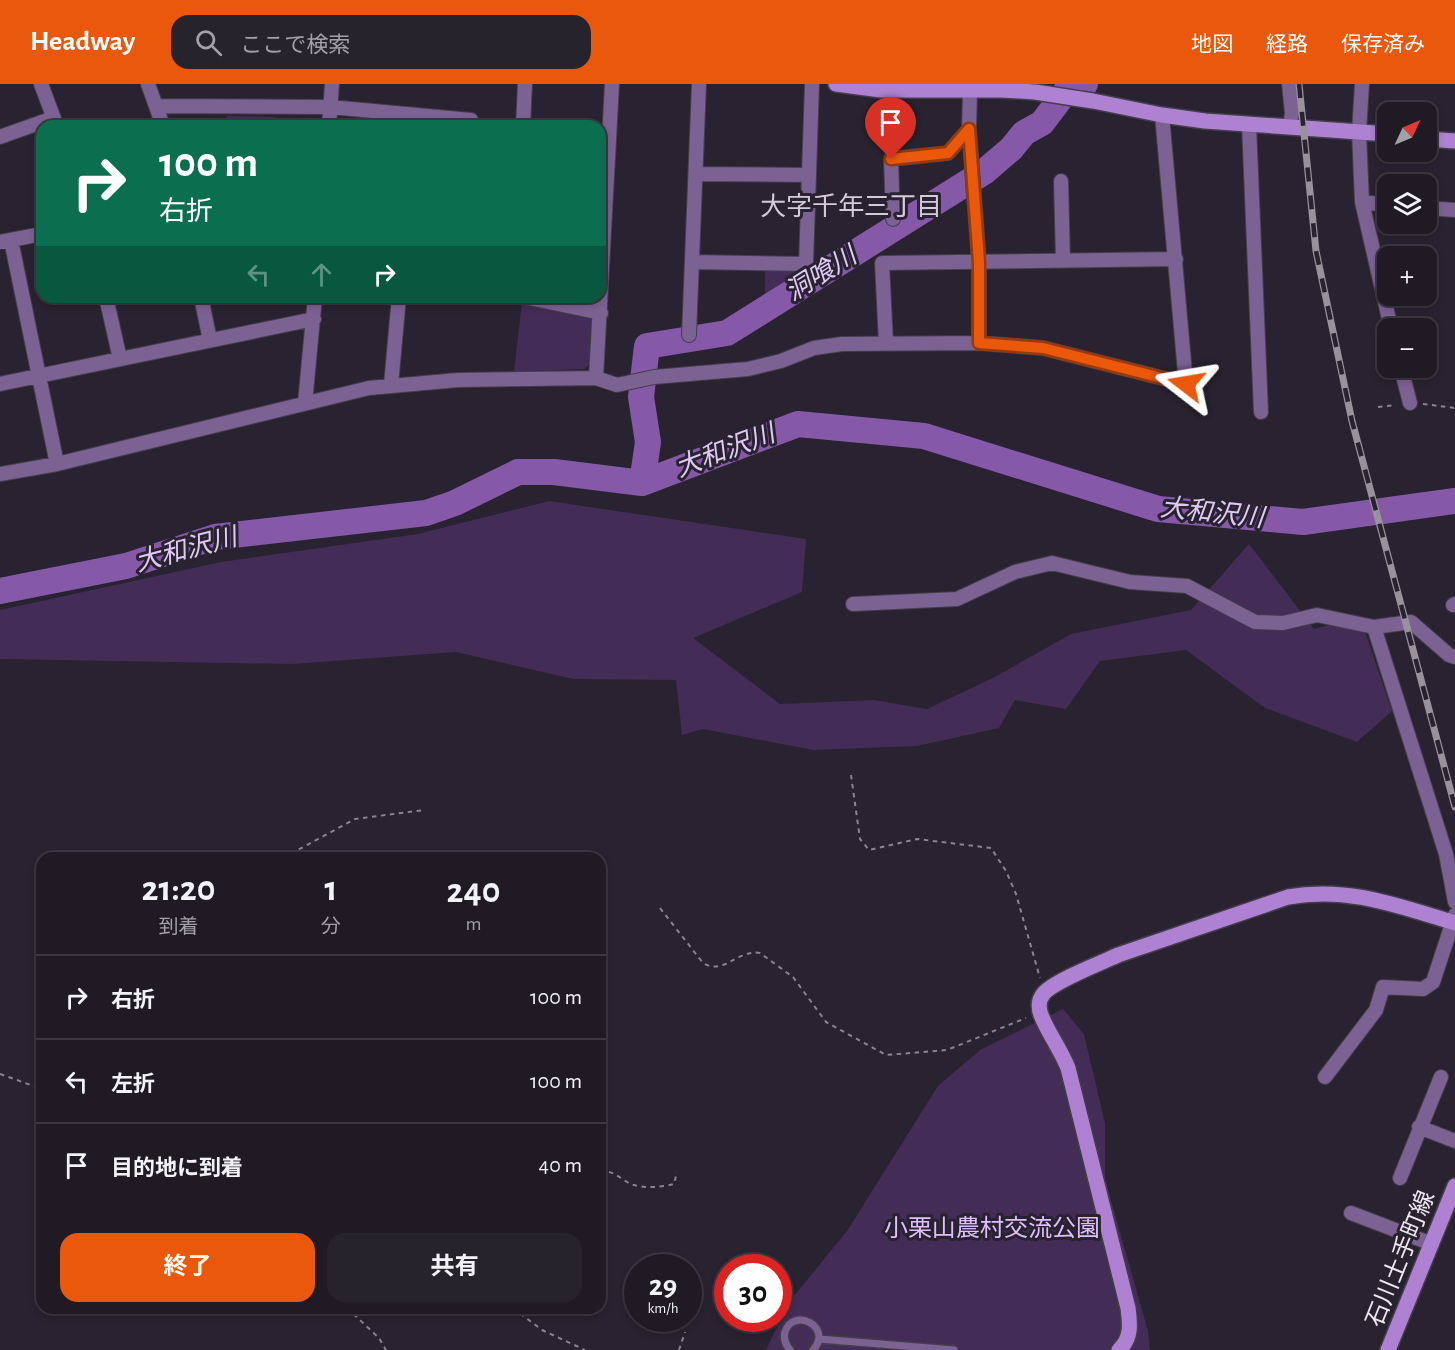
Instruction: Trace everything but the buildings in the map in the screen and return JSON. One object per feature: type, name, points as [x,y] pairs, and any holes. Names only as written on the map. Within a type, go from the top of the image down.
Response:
[{"type":"street","points":[[41,84],[54,120]]},
{"type":"street","points":[[148,84],[161,120]]},
{"type":"street","points":[[329,120],[332,84]]},
{"type":"street","points":[[523,120],[525,84]]},
{"type":"street","points":[[606,164],[612,84]]},
{"type":"street","points":[[689,335],[699,84]]},
{"type":"street","points":[[692,262],[806,264],[812,84]]},
{"type":"street","points":[[836,84],[881,90],[931,87],[970,90],[1034,88],[1162,116],[1249,125],[1377,133]]},
{"type":"street","points":[[1289,84],[1292,112],[1290,126]]},
{"type":"street","points":[[1362,84],[1359,132],[1362,202],[1389,318]]},
{"type":"street","points":[[970,90],[969,129],[979,262],[979,343]]},
{"type":"street","points":[[156,106],[330,107],[471,120]]},
{"type":"street","points":[[0,474],[57,464],[369,387],[458,380],[596,378],[617,385],[654,377],[748,369],[781,361],[814,348],[842,344],[979,343],[1043,348],[1186,384],[1176,259],[1168,211],[1162,116]]},
{"type":"street","points":[[1249,125],[1261,412]]},
{"type":"street","points":[[0,137],[36,127]]},
{"type":"street","points":[[893,219],[891,159],[948,153],[969,129]]},
{"type":"street","points":[[1437,140],[1455,141]]},
{"type":"street","points":[[696,174],[808,175]]},
{"type":"street","points":[[1061,181],[1063,261]]},
{"type":"street","points":[[1362,202],[1377,203]]},
{"type":"street","points":[[1437,209],[1455,210]]},
{"type":"street","points":[[36,235],[5,241],[39,376],[57,464]]},
{"type":"street","points":[[886,343],[882,264],[1176,259]]},
{"type":"street","points":[[107,303],[120,359]]},
{"type":"street","points":[[202,303],[210,340]]},
{"type":"street","points":[[305,403],[315,303]]},
{"type":"street","points":[[391,385],[398,303]]},
{"type":"street","points":[[553,303],[601,313]]},
{"type":"street","points":[[596,378],[601,303]]},
{"type":"street","points":[[0,384],[314,319]]},
{"type":"street","points":[[1404,378],[1410,403]]},
{"type":"street","points":[[853,603],[957,598],[1015,572],[1052,563],[1130,582],[1187,586],[1255,622],[1283,623],[1317,615],[1374,627],[1411,622],[1444,651],[1455,657]]},
{"type":"street","points":[[1374,627],[1446,854],[1455,902]]},
{"type":"street","points":[[1119,1350],[1128,1337],[1130,1324],[1128,1308],[1068,1068],[1040,1014],[1039,1003],[1044,992],[1118,955],[1288,897],[1326,892],[1357,896],[1454,920],[1433,982],[1423,989],[1383,987],[1376,1010],[1325,1077]]},
{"type":"street","points":[[1400,1178],[1441,1077]]},
{"type":"street","points":[[1419,1128],[1455,1141]]},
{"type":"street","name":"石川土手町線","points":[[1388,1350],[1455,1186]]},
{"type":"street","points":[[1351,1213],[1432,1244]]},
{"type":"lane","points":[[790,1350],[784,1339],[785,1332],[794,1321],[809,1321],[815,1325],[819,1339],[813,1350]]},
{"type":"lane","points":[[819,1339],[954,1350]]},
{"type":"path","points":[[851,775],[860,839],[869,850],[917,839],[991,848],[1006,871],[1016,894],[1044,992]]},
{"type":"path","points":[[294,852],[355,819],[424,810]]},
{"type":"path","points":[[660,909],[703,963],[718,968],[739,955],[760,953],[793,977],[826,1022],[886,1055],[947,1050],[1019,1020],[1040,1014]]},
{"type":"path","points":[[0,1074],[36,1087]]},
{"type":"path","points":[[606,1172],[614,1173],[632,1184],[664,1187],[674,1184],[677,1172]]},
{"type":"path","points":[[354,1314],[380,1338],[386,1350]]},
{"type":"path","points":[[521,1314],[542,1330],[585,1350]]},
{"type":"path","points":[[680,1350],[686,1332]]},
{"type":"green space","points":[[227,116],[276,117],[276,120],[227,120]]},
{"type":"green space","points":[[765,269],[797,270],[798,287],[765,304]]},
{"type":"green space","points":[[522,303],[587,315],[595,322],[593,360],[584,369],[514,372]]},
{"type":"green space","points":[[549,501],[806,539],[802,592],[693,638],[780,704],[874,700],[927,709],[993,678],[1071,634],[1191,610],[1249,544],[1314,629],[1360,617],[1392,711],[1357,742],[1265,708],[1186,650],[1100,661],[1066,709],[1015,700],[999,728],[917,746],[813,750],[703,729],[682,735],[676,680],[573,679],[456,652],[292,664],[0,659],[0,610],[221,562],[418,534]]},
{"type":"green space","name":"小栗山農村交流公園","points":[[1063,1009],[1084,1034],[1105,1123],[1105,1179],[1148,1331],[1150,1350],[766,1350],[775,1332],[792,1332],[792,1298],[847,1231],[938,1086],[980,1050]]},
{"type":"waterway","name":"洞喰川","points":[[642,483],[648,442],[641,397],[647,346],[727,333],[984,172],[1011,149],[1024,133],[1042,123],[1070,86],[1085,84]]},
{"type":"waterway","name":"大和沢川","points":[[0,591],[126,566],[215,537],[426,513],[455,503],[518,472],[554,472],[642,483],[798,424],[924,436],[1158,509],[1303,522],[1455,501]]},
{"type":"railway","points":[[1299,84],[1316,251],[1352,421],[1455,807]]},
{"type":"district","name":"大字千年三丁目","points":[[851,207]]},
{"type":"route","points":[[891,159],[948,153],[969,129],[979,262],[979,343],[1043,348],[1186,384]]}]
